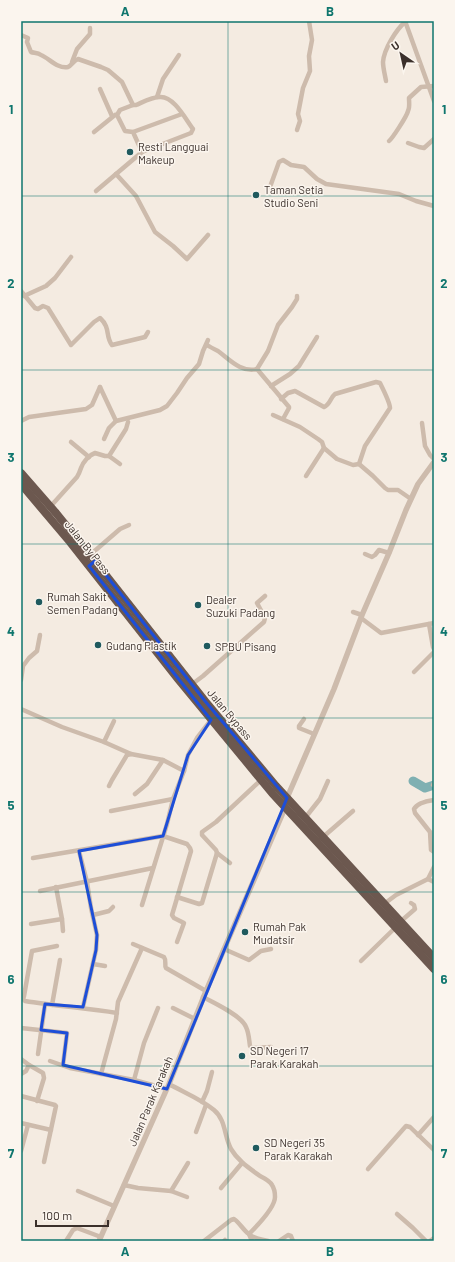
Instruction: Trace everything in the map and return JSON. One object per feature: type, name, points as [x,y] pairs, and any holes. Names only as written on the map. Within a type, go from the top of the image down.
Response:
[{"type":"highway","name":"Jalan Bypass","points":[[21,473],[50,507],[191,685],[287,798],[384,904],[398,925]]},
{"type":"highway","name":"Jalan By Pass","points":[[21,484],[54,522],[91,560],[211,720]]},
{"type":"highway","name":"Jalan Bypass","points":[[211,720],[285,808],[398,925]]},
{"type":"highway","points":[[398,925],[422,951],[434,969]]},
{"type":"highway","points":[[422,951],[434,958]]},
{"type":"street","points":[[297,130],[300,120],[298,114],[303,88],[310,70],[309,56],[312,40],[309,21]]},
{"type":"street","points":[[386,81],[383,66],[384,59],[396,32],[405,21]]},
{"type":"street","points":[[405,21],[434,101]]},
{"type":"street","points":[[72,63],[78,48],[90,34],[90,28]]},
{"type":"street","points":[[21,35],[28,38],[27,42],[31,52],[42,55],[59,66],[67,67],[78,59],[108,70],[122,82],[133,105]]},
{"type":"street","points":[[157,97],[163,79],[179,55]]},
{"type":"street","points":[[389,141],[392,140],[395,132],[408,113],[409,98],[421,87],[434,86]]},
{"type":"street","points":[[100,89],[125,131],[133,132],[182,114]]},
{"type":"street","points":[[94,132],[115,116],[120,110],[157,97],[165,98],[173,102],[193,129],[192,132],[142,152],[96,191]]},
{"type":"street","points":[[133,132],[142,152]]},
{"type":"street","points":[[408,143],[424,148],[434,139]]},
{"type":"street","points":[[270,187],[279,162],[283,160],[292,165],[304,167],[313,176],[326,184],[399,194],[434,206]]},
{"type":"street","points":[[116,174],[136,196],[155,232],[187,259],[208,235]]},
{"type":"street","points":[[71,257],[46,286],[23,294],[36,309],[43,306],[48,308],[71,346],[94,322],[100,318],[106,323],[109,341],[112,345],[144,337],[148,332]]},
{"type":"street","points":[[256,369],[268,351],[278,325],[292,307],[297,299],[297,296]]},
{"type":"street","points":[[271,386],[290,374],[299,366],[317,337]]},
{"type":"street","points":[[104,439],[109,428],[116,421],[160,410],[167,406],[199,364],[207,342],[232,364],[252,370],[256,369]]},
{"type":"street","points":[[256,369],[289,408],[283,419]]},
{"type":"street","points":[[281,399],[288,393],[295,391],[324,407],[327,406],[332,396],[335,394],[376,382],[380,383],[390,408],[365,446],[359,464]]},
{"type":"street","points":[[21,421],[29,417],[86,409],[92,405],[100,387],[116,421]]},
{"type":"street","points":[[273,415],[300,427],[318,439],[322,442],[324,448],[337,458],[353,464],[359,464],[384,488],[388,490],[398,490],[411,499]]},
{"type":"street","points":[[108,456],[126,428],[128,422]]},
{"type":"street","points":[[422,423],[424,444],[428,453],[434,460]]},
{"type":"street","points":[[72,442],[89,456]]},
{"type":"street","points":[[306,476],[324,448]]},
{"type":"street","points":[[50,507],[77,477],[80,473],[82,464],[89,456],[95,453],[108,456],[120,464]]},
{"type":"street","name":"Jalan Parak Karakah","points":[[100,1239],[168,1086],[203,997],[285,808],[287,798],[334,689],[361,617],[411,499],[418,484],[434,460]]},
{"type":"street","points":[[91,560],[120,529],[129,525]]},
{"type":"street","points":[[365,554],[372,557],[379,550],[389,553]]},
{"type":"street","points":[[191,685],[264,622],[265,618],[257,603],[265,596]]},
{"type":"street","points":[[353,612],[381,634],[432,624],[434,650],[414,672]]},
{"type":"street","points":[[21,680],[23,666],[36,651],[40,635]]},
{"type":"street","points":[[21,709],[131,754],[163,760],[184,771]]},
{"type":"street","points":[[304,719],[299,728],[314,734]]},
{"type":"street","points":[[142,904],[173,799],[184,771],[188,755],[192,746],[211,720]]},
{"type":"street","points":[[104,742],[114,721]]},
{"type":"street","points":[[110,786],[127,755],[131,754]]},
{"type":"street","points":[[135,794],[147,784],[163,760]]},
{"type":"street","points":[[230,863],[217,853],[202,835],[202,832],[220,819],[261,780]]},
{"type":"street","points":[[305,818],[320,799],[328,781]]},
{"type":"street","points":[[111,811],[173,799]]},
{"type":"street","points":[[434,800],[420,804],[414,809],[415,813],[430,832],[431,850],[434,852]]},
{"type":"street","points":[[323,837],[353,811]]},
{"type":"street","points":[[32,858],[163,836],[187,844],[190,851],[172,915],[185,925],[177,942]]},
{"type":"street","points":[[79,850],[88,882],[97,935],[96,950],[83,1008]]},
{"type":"street","points":[[177,896],[199,904],[202,903],[217,853]]},
{"type":"street","points":[[384,904],[396,894],[428,879],[434,867]]},
{"type":"street","points":[[40,891],[153,868]]},
{"type":"street","points":[[428,879],[434,882]]},
{"type":"street","points":[[56,887],[64,931]]},
{"type":"street","points":[[361,961],[415,909],[414,905],[411,903]]},
{"type":"street","points":[[93,915],[102,914],[109,911],[113,907]]},
{"type":"street","points":[[31,924],[62,919]]},
{"type":"street","points":[[133,944],[164,957],[166,960],[166,968],[206,991]]},
{"type":"street","points":[[58,946],[32,951],[23,999],[25,1001],[44,1004],[116,1013]]},
{"type":"street","points":[[101,1074],[118,1002],[142,948]]},
{"type":"street","points":[[224,949],[249,960],[261,951],[271,949]]},
{"type":"street","points":[[52,1005],[60,960]]},
{"type":"street","points":[[93,964],[105,966]]},
{"type":"street","points":[[203,997],[225,1008],[242,1021],[246,1027],[250,1046],[252,1048],[271,1047]]},
{"type":"street","points":[[38,1054],[44,1004]]},
{"type":"street","points":[[134,1080],[144,1043],[158,1008]]},
{"type":"street","points":[[173,1008],[195,1019]]},
{"type":"street","points":[[21,1028],[67,1034],[62,1065]]},
{"type":"street","points":[[21,1059],[41,1072],[44,1076],[37,1100]]},
{"type":"street","points":[[50,1062],[70,1068],[168,1086],[202,1102],[214,1110],[224,1126],[226,1138],[232,1150],[242,1163],[267,1180],[272,1185],[274,1192],[275,1198],[272,1205],[259,1224],[249,1234]]},
{"type":"street","points":[[21,1074],[26,1071],[30,1065]]},
{"type":"street","points":[[202,1102],[207,1091],[212,1072]]},
{"type":"street","points":[[21,1096],[56,1106],[44,1162]]},
{"type":"street","points":[[196,1132],[206,1105]]},
{"type":"street","points":[[418,1135],[434,1117]]},
{"type":"street","points":[[21,1123],[51,1130]]},
{"type":"street","points":[[21,1152],[28,1125]]},
{"type":"street","points":[[368,1169],[405,1126],[408,1125],[434,1150]]},
{"type":"street","points":[[171,1192],[188,1163]]},
{"type":"street","points":[[221,1188],[242,1163]]},
{"type":"street","points":[[124,1185],[171,1192],[187,1197]]},
{"type":"street","points":[[78,1191],[114,1206]]},
{"type":"street","points":[[397,1214],[426,1241]]},
{"type":"street","points":[[204,1241],[233,1219],[238,1222],[249,1234],[256,1238],[268,1241]]},
{"type":"street","points":[[66,1241],[73,1230],[77,1228],[100,1239]]},
{"type":"street","points":[[249,1234],[252,1241]]},
{"type":"street","points":[[279,1241],[288,1235],[291,1236],[293,1241]]},
{"type":"street","points":[[430,1241],[434,1238]]},
{"type":"highlighted area","points":[[95,561],[205,701],[287,798],[167,1089],[63,1065],[67,1033],[41,1030],[45,1004],[83,1007],[96,950],[97,935],[79,851],[163,836],[188,755],[211,720],[89,566]]},
{"type":"waterway","points":[[413,781],[425,788],[434,785]]},
{"type":"place","name":"Resti Langguai Makeup","points":[[130,152]]},
{"type":"place","name":"Taman Setia Studio Seni","points":[[256,195]]},
{"type":"place","name":"Rumah Sakit Semen Padang","points":[[39,602]]},
{"type":"place","name":"Dealer Suzuki Padang","points":[[198,605]]},
{"type":"place","name":"Gudang Plastik","points":[[98,645]]},
{"type":"place","name":"SPBU Pisang","points":[[207,646]]},
{"type":"place","name":"Rumah Pak Mudatsir","points":[[245,932]]},
{"type":"place","name":"SD Negeri 17 Parak Karakah","points":[[242,1056]]},
{"type":"place","name":"SD Negeri 35 Parak Karakah","points":[[256,1148]]}]
